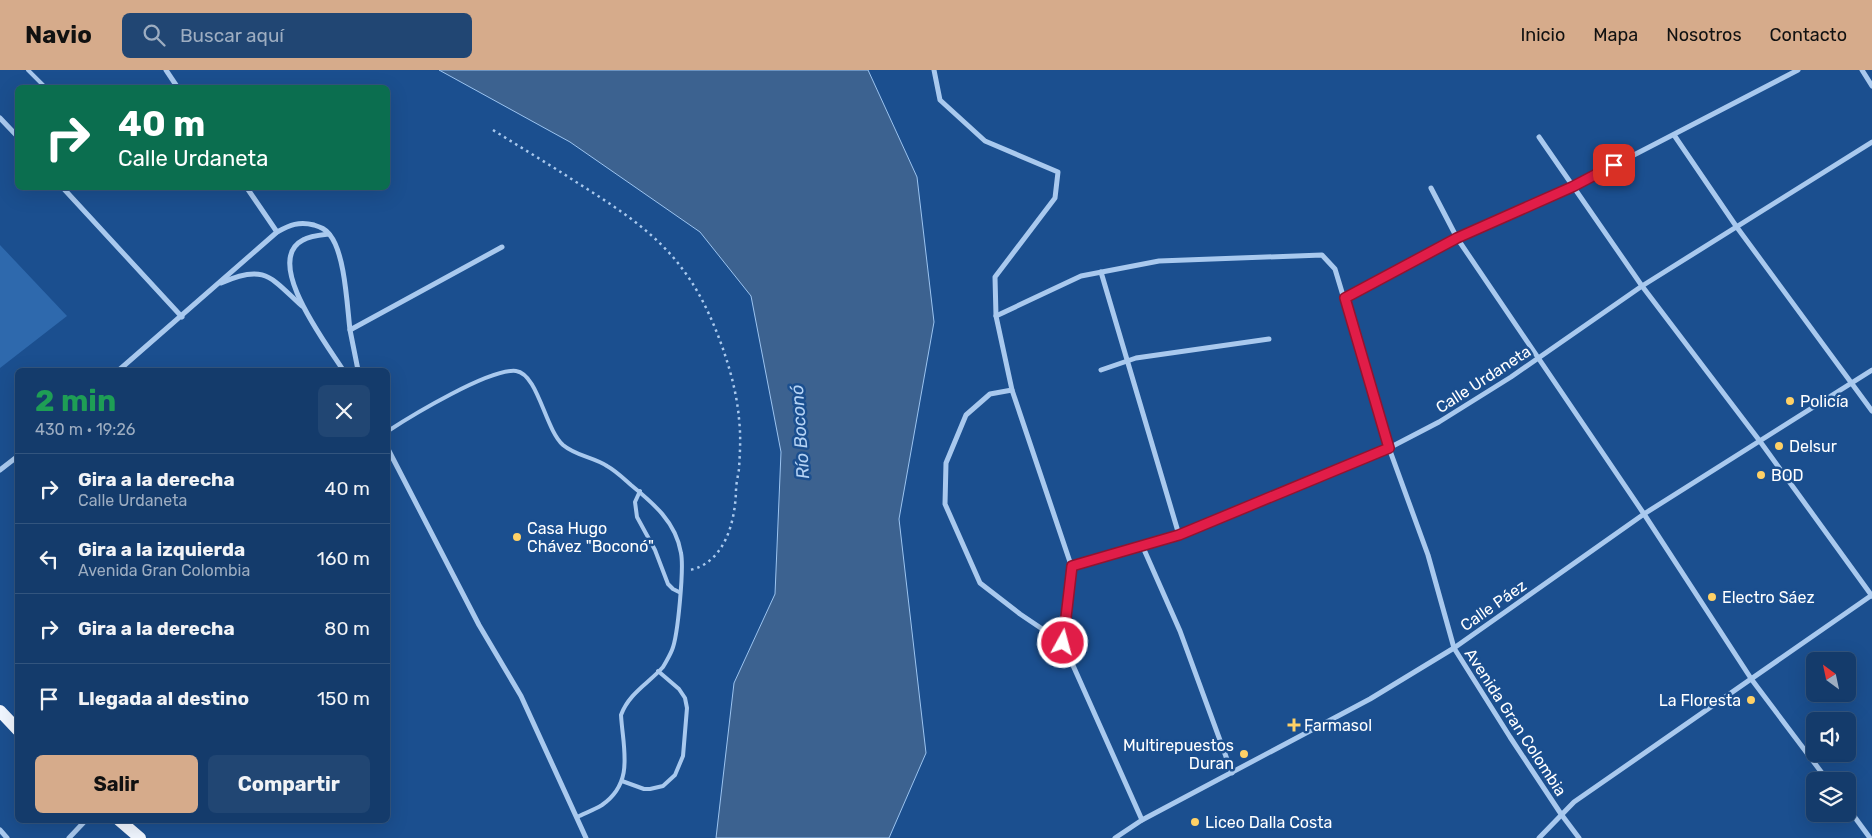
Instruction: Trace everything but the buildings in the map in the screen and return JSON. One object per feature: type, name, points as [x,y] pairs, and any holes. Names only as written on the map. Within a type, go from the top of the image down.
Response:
[{"type":"main road","points":[[0,711],[15,727]]},
{"type":"main road","points":[[122,823],[140,838]]},
{"type":"street","points":[[166,70],[176,85]]},
{"type":"street","points":[[934,70],[940,100],[985,141],[1058,172],[1055,198],[996,277],[996,316],[1012,390],[1072,566],[1063,643],[1142,820]]},
{"type":"street","points":[[1345,298],[1457,238],[1572,187],[1798,70]]},
{"type":"street","points":[[1862,70],[1872,86]]},
{"type":"street","points":[[0,118],[15,134]]},
{"type":"street","points":[[1674,135],[1736,226],[1872,411]]},
{"type":"street","points":[[1538,138],[1642,286],[1759,440],[1872,595],[1574,802],[1539,838]]},
{"type":"street","name":"Calle Urdaneta","points":[[1072,566],[1179,535],[1389,448],[1440,422],[1512,377],[1642,286],[1872,142]]},
{"type":"street","points":[[1431,188],[1457,238],[1644,514],[1752,680],[1821,772]]},
{"type":"street","points":[[65,190],[182,317]]},
{"type":"street","points":[[248,190],[277,232]]},
{"type":"street","points":[[121,368],[277,232],[291,224],[306,223],[322,227],[335,243],[340,258],[350,330],[358,368]]},
{"type":"street","points":[[329,234],[303,240],[292,250],[289,264],[292,281],[304,308],[342,368]]},
{"type":"street","points":[[350,330],[502,247]]},
{"type":"street","name":"Avenida Gran Colombia","points":[[996,316],[1081,276],[1159,261],[1322,255],[1335,268],[1389,448],[1428,555],[1454,648],[1561,814],[1579,838]]},
{"type":"street","points":[[1101,272],[1110,308],[1128,360],[1179,535]]},
{"type":"street","points":[[216,286],[239,275],[268,276],[304,308]]},
{"type":"street","points":[[1101,370],[1128,360],[1269,340]]},
{"type":"street","name":"Calle Páez","points":[[1115,838],[1142,820],[1370,699],[1454,648],[1644,514],[1872,370]]},
{"type":"street","points":[[1012,390],[990,394],[966,415],[946,463],[946,504],[980,583],[1020,614],[1063,643]]},
{"type":"street","points":[[390,453],[480,625],[521,696],[586,838]]},
{"type":"street","points":[[0,470],[15,458]]},
{"type":"street","points":[[1142,545],[1180,631],[1232,773]]},
{"type":"street","points":[[1856,819],[1870,838]]},
{"type":"street","points":[[70,838],[83,823]]},
{"type":"street","points":[[0,830],[7,838]]},
{"type":"lane","points":[[28,70],[43,85]]},
{"type":"lane","points":[[390,430],[460,390],[499,373],[519,371],[526,375],[535,388],[548,422],[563,445],[581,456],[597,460],[608,466],[658,508],[676,536],[681,553],[681,570],[676,634],[672,650],[663,666],[633,694],[624,707],[621,715],[625,768],[622,781],[610,799],[577,817]]},
{"type":"lane","points":[[640,492],[635,502],[637,517],[655,550],[668,584],[673,590],[679,592]]},
{"type":"lane","points":[[622,781],[644,789],[663,786],[675,775],[684,756],[687,708],[685,698],[679,689],[658,671]]},
{"type":"path","points":[[493,130],[638,223],[670,254],[683,270],[711,318],[726,357],[737,401],[740,438],[736,502],[732,525],[719,551],[702,566],[690,570],[681,570]]},
{"type":"shaded area","points":[[0,245],[67,316],[0,368]]},
{"type":"water","name":"Río Boconó","points":[[439,70],[868,70],[917,177],[934,322],[899,519],[926,753],[889,838],[716,838],[734,683],[775,594],[781,452],[751,296],[700,232],[570,142]]},
{"type":"place","name":"Policía","points":[[1790,401]]},
{"type":"place","name":"Delsur","points":[[1779,446]]},
{"type":"place","name":"BOD","points":[[1761,475]]},
{"type":"place","name":"Casa Hugo Chávez \"Boconó\"","points":[[517,537]]},
{"type":"place","name":"Electro Sáez","points":[[1712,597]]},
{"type":"place","name":"La Floresta","points":[[1751,700]]},
{"type":"place","name":"Farmasol","points":[[1294,725]]},
{"type":"place","name":"Multirepuestos Duran","points":[[1244,754]]},
{"type":"place","name":"Liceo Dalla Costa","points":[[1195,822]]},
{"type":"route","points":[[1063,643],[1072,566],[1179,535],[1389,448],[1345,298],[1457,238],[1572,187],[1614,165]]}]
